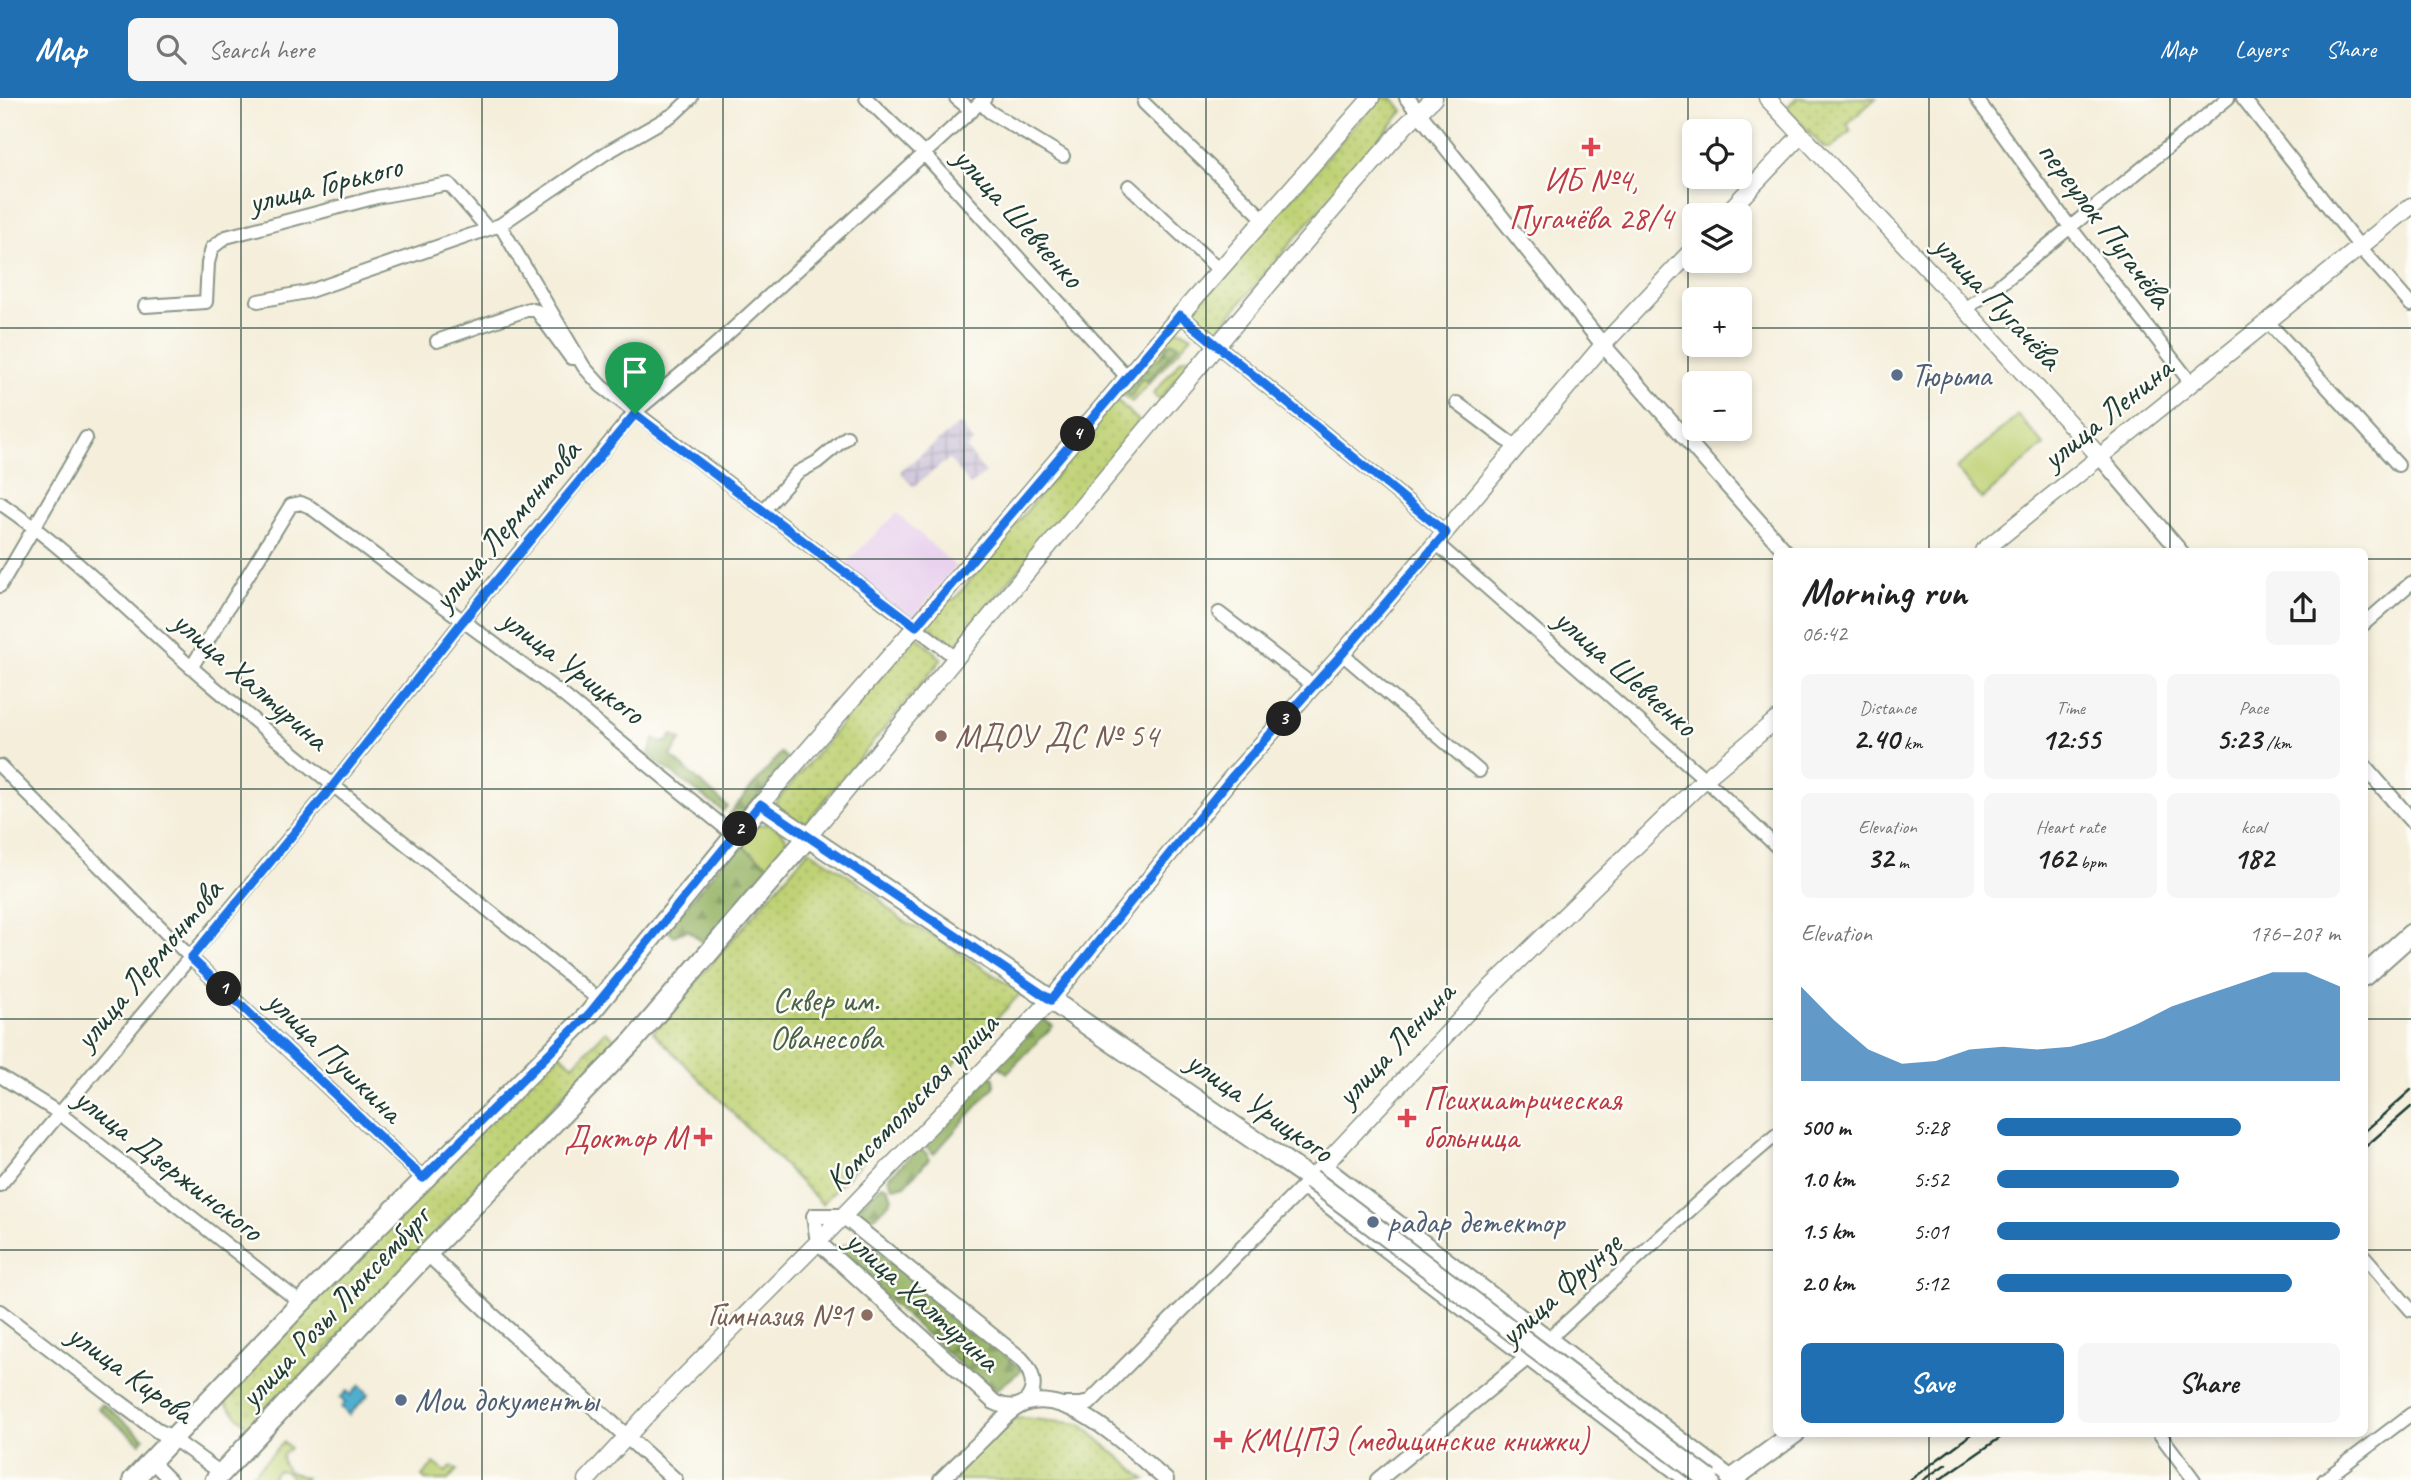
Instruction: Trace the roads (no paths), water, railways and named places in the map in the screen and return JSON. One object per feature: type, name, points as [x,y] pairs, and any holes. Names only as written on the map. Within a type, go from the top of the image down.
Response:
[{"type":"main road","name":"улица Розы Люксембург","points":[[133,1480],[301,1303],[600,1001],[760,804],[916,626],[1180,315],[1371,98]]},
{"type":"main road","name":"улица Розы Люксембург","points":[[222,1478],[427,1253],[634,1040],[808,837],[1219,345],[1434,98]]},
{"type":"main road","name":"улица Пугачёва","points":[[1767,98],[1965,309],[2099,457]]},
{"type":"main road","points":[[1736,203],[1801,135]]},
{"type":"main road","name":"улица Ленина","points":[[1987,548],[2411,206]]},
{"type":"main road","name":"Комсомольская улица","points":[[587,1480],[626,1436],[1051,1000],[1231,778],[1342,654],[1602,345],[1682,261]]},
{"type":"main road","name":"улица Ленина","points":[[1312,1177],[1487,991],[1705,779],[1773,722]]},
{"type":"main road","name":"улица Урицкого","points":[[760,804],[1312,1177],[1709,1480]]},
{"type":"main road","points":[[2368,972],[2411,934]]},
{"type":"main road","points":[[1732,1479],[1790,1437]]},
{"type":"street","points":[[258,301],[307,292],[494,227],[606,152],[674,114],[691,98]]},
{"type":"street","name":"улица Шевченко","points":[[866,98],[925,155],[1127,377]]},
{"type":"street","points":[[956,98],[979,104],[1063,156]]},
{"type":"street","points":[[1407,98],[1602,345],[1782,548]]},
{"type":"street","name":"переулок Пугачёва","points":[[1976,98],[2070,228],[2191,383]]},
{"type":"street","points":[[1965,309],[1997,287],[2228,98]]},
{"type":"street","points":[[2243,98],[2360,247],[2411,305]]},
{"type":"street","points":[[1144,103],[1264,219]]},
{"type":"street","name":"улица Лермонтова","points":[[0,1185],[332,787],[462,622],[635,414],[711,349],[979,104]]},
{"type":"street","name":"улица Горького","points":[[145,306],[206,302],[208,263],[212,248],[226,237],[377,197],[449,184],[494,227],[584,367],[601,386],[956,658]]},
{"type":"street","points":[[1129,186],[1219,270]]},
{"type":"street","name":"улица Горького","points":[[438,341],[529,309],[537,311],[570,358],[580,358]]},
{"type":"street","name":"улица Шевченко","points":[[1180,315],[1219,345],[1441,538],[1773,843]]},
{"type":"street","points":[[2268,322],[2398,465]]},
{"type":"street","points":[[1457,403],[1517,448]]},
{"type":"street","points":[[763,511],[797,473],[817,462],[847,436]]},
{"type":"street","points":[[0,586],[86,438]]},
{"type":"street","name":"улица Пугачёва","points":[[2099,457],[2177,548]]},
{"type":"street","name":"улица Халтурина","points":[[0,503],[35,527],[191,668],[332,787],[482,903],[600,1001]]},
{"type":"street","name":"улица Урицкого","points":[[191,668],[291,505],[301,503],[310,506],[612,733],[735,836]]},
{"type":"street","points":[[2368,621],[2411,583]]},
{"type":"street","points":[[1219,613],[1314,686]]},
{"type":"street","points":[[1342,654],[1479,771]]},
{"type":"street","name":"улица Пушкина","points":[[0,766],[191,958],[423,1178]]},
{"type":"street","points":[[2368,771],[2411,820]]},
{"type":"street","name":"улица Дзержинского","points":[[0,1076],[59,1113],[301,1303]]},
{"type":"street","name":"улица Фрунзе","points":[[1378,1480],[1528,1357],[1773,1138]]},
{"type":"street","name":"улица Урицкого","points":[[1312,1177],[1549,1338],[1732,1479]]},
{"type":"street","name":"улица Урицкого","points":[[1312,1177],[1528,1357],[1687,1480]]},
{"type":"street","name":"улица Ленина","points":[[1062,1405],[1089,1403],[1312,1177]]},
{"type":"street","name":"улица Халтурина","points":[[843,1216],[1021,1359],[1031,1370],[1033,1391],[1022,1405],[1008,1414],[941,1480]]},
{"type":"street","name":"улица Халтурина","points":[[818,1242],[995,1402],[1006,1406],[1038,1402],[1062,1405],[1086,1415],[1166,1480]]},
{"type":"street","points":[[427,1253],[675,1480]]},
{"type":"street","points":[[2368,1261],[2411,1310]]},
{"type":"street","name":"улица Кирова","points":[[0,1311],[222,1478]]},
{"type":"street","points":[[2324,1480],[2411,1414]]},
{"type":"street","points":[[2162,1437],[2194,1480]]},
{"type":"street","name":"улица Кирова","points":[[154,1457],[158,1468],[170,1480]]},
{"type":"water","points":[[360,1385],[369,1394],[349,1415],[341,1407],[345,1403],[340,1398],[347,1391],[351,1395]]},
{"type":"railway","points":[[2368,1128],[2411,1090]]},
{"type":"railway","points":[[2368,1145],[2411,1107]]},
{"type":"railway","points":[[1910,1480],[1968,1437]]},
{"type":"railway","points":[[1939,1480],[2001,1437]]},
{"type":"railway","points":[[1923,1480],[1946,1464]]},
{"type":"place","name":"ИБ №4, Пугачёва 28/4","points":[[1591,147]]},
{"type":"place","name":"Тюрьма","points":[[1897,375]]},
{"type":"place","name":"МДОУ ДС № 54","points":[[941,736]]},
{"type":"place","name":"Психиатрическая больница","points":[[1407,1118]]},
{"type":"place","name":"Доктор М","points":[[703,1137]]},
{"type":"place","name":"радар детектор","points":[[1373,1222]]},
{"type":"place","name":"Гимназия №1","points":[[867,1315]]},
{"type":"place","name":"Мои документы","points":[[401,1400]]},
{"type":"place","name":"КМЦПЭ (медицинские книжки)","points":[[1223,1440]]},
{"type":"park label","name":"Сквер им. Ованесова","points":[[826,1019]]}]
